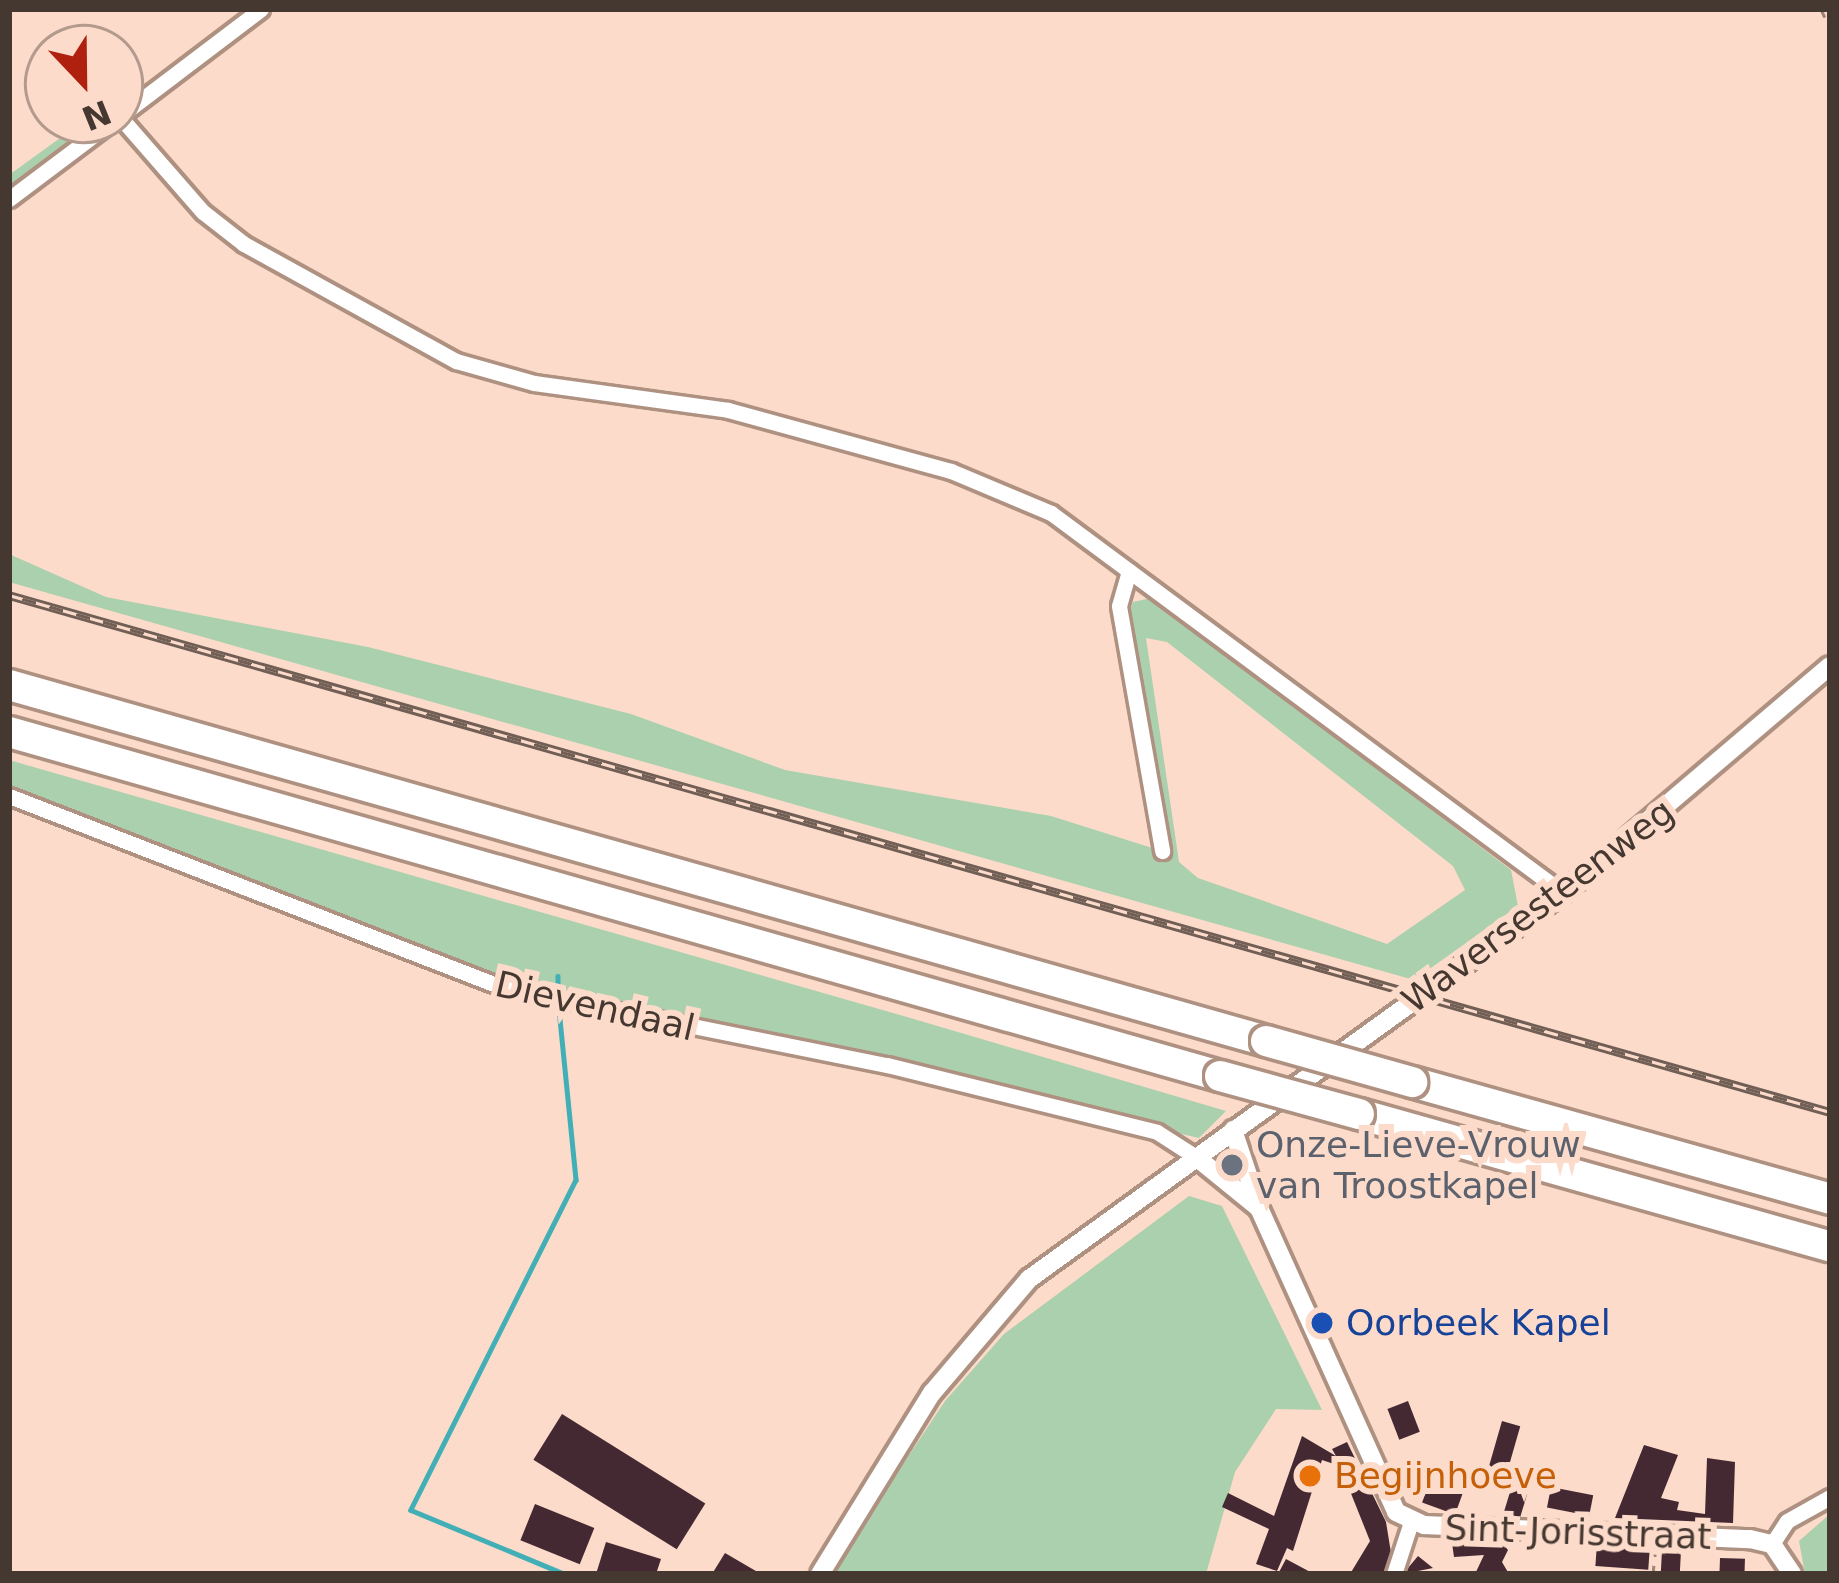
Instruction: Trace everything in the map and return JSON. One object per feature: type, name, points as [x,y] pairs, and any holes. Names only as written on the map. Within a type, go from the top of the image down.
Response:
[{"type":"highway","points":[[9,685],[1830,1199]]},
{"type":"highway","points":[[9,732],[1830,1246]]},
{"type":"street","points":[[144,98],[261,9]]},
{"type":"street","points":[[9,199],[83,144]]},
{"type":"street","points":[[142,144],[203,212],[244,244],[456,361],[534,383],[713,406],[952,471],[1051,513],[1563,893]]},
{"type":"street","points":[[1129,571],[1119,606],[1162,851]]},
{"type":"street","name":"Waversesteenweg","points":[[820,1574],[932,1393],[1029,1279],[1563,893],[1830,666]]},
{"type":"street","name":"Dievendaal","points":[[9,796],[504,988],[887,1065],[1157,1132],[1196,1157]]},
{"type":"street","name":"Sint-Jorisstraat","points":[[1232,1130],[1259,1208],[1385,1492],[1411,1522],[1772,1544]]},
{"type":"street","name":"Sint-Jorisstraat","points":[[1196,1157],[1259,1208]]},
{"type":"street","points":[[1792,1574],[1772,1544],[1787,1521],[1830,1497]]},
{"type":"street","points":[[1394,1574],[1411,1522]]},
{"type":"path","points":[[1821,9],[1830,28]]},
{"type":"path","points":[[1653,1574],[1657,1535]]},
{"type":"green space","points":[[52,144],[70,144],[9,190],[9,175]]},
{"type":"green space","points":[[9,554],[106,597],[368,647],[631,714],[785,770],[1051,816],[1165,852],[1127,619],[1133,602],[1151,598],[1511,870],[1518,906],[1414,980],[9,582]],"holes":[[[1146,638],[1167,642],[1453,866],[1465,890],[1387,944],[1198,878],[1179,862]]]},
{"type":"green space","points":[[9,760],[1226,1111],[1199,1138],[517,983],[9,791]]},
{"type":"green space","points":[[1189,1196],[1222,1206],[1322,1410],[1276,1409],[1235,1472],[1206,1574],[830,1574],[945,1401],[1004,1334]]},
{"type":"green space","points":[[1830,1514],[1830,1574],[1805,1574],[1799,1541]]},
{"type":"building","points":[[1408,1401],[1420,1432],[1399,1440],[1387,1409]]},
{"type":"building","points":[[562,1414],[705,1504],[677,1549],[533,1460]]},
{"type":"building","points":[[1502,1421],[1520,1426],[1506,1474],[1488,1469]]},
{"type":"building","points":[[1302,1436],[1336,1456],[1332,1449],[1347,1442],[1386,1522],[1392,1559],[1382,1574],[1350,1574],[1370,1541],[1340,1466],[1322,1460],[1293,1551],[1287,1548],[1277,1571],[1256,1564],[1269,1529],[1222,1507],[1228,1493],[1274,1516]]},
{"type":"building","points":[[1644,1445],[1678,1455],[1661,1498],[1679,1502],[1677,1510],[1705,1514],[1707,1458],[1735,1462],[1733,1523],[1615,1518]]},
{"type":"building","points":[[1431,1478],[1464,1490],[1455,1514],[1422,1502]]},
{"type":"building","points":[[1514,1479],[1530,1484],[1520,1517],[1504,1512]]},
{"type":"building","points":[[1551,1487],[1593,1495],[1589,1516],[1547,1508]]},
{"type":"building","points":[[535,1504],[594,1528],[580,1564],[520,1540]]},
{"type":"building","points":[[1495,1535],[1508,1550],[1502,1562],[1509,1574],[1475,1574],[1484,1555],[1454,1557],[1452,1543]]},
{"type":"building","points":[[606,1542],[661,1559],[656,1574],[596,1574]]},
{"type":"building","points":[[1597,1543],[1650,1547],[1648,1570],[1595,1566]]},
{"type":"building","points":[[1662,1550],[1681,1551],[1680,1574],[1661,1574]]},
{"type":"building","points":[[725,1553],[761,1574],[712,1574]]},
{"type":"building","points":[[1418,1556],[1433,1568],[1403,1574]]},
{"type":"building","points":[[1720,1558],[1745,1559],[1744,1574],[1719,1574]]},
{"type":"building","points":[[1286,1559],[1314,1574],[1278,1574]]},
{"type":"waterway","points":[[558,976],[558,993]]},
{"type":"waterway","points":[[559,1009],[576,1180],[411,1510],[565,1574]]},
{"type":"railway","points":[[9,595],[1830,1112]]},
{"type":"place","name":"Onze-Lieve-Vrouw van Troostkapel","points":[[1232,1165]]},
{"type":"place","name":"Oorbeek Kapel","points":[[1322,1323]]},
{"type":"place","name":"Begijnhoeve","points":[[1310,1476]]}]
